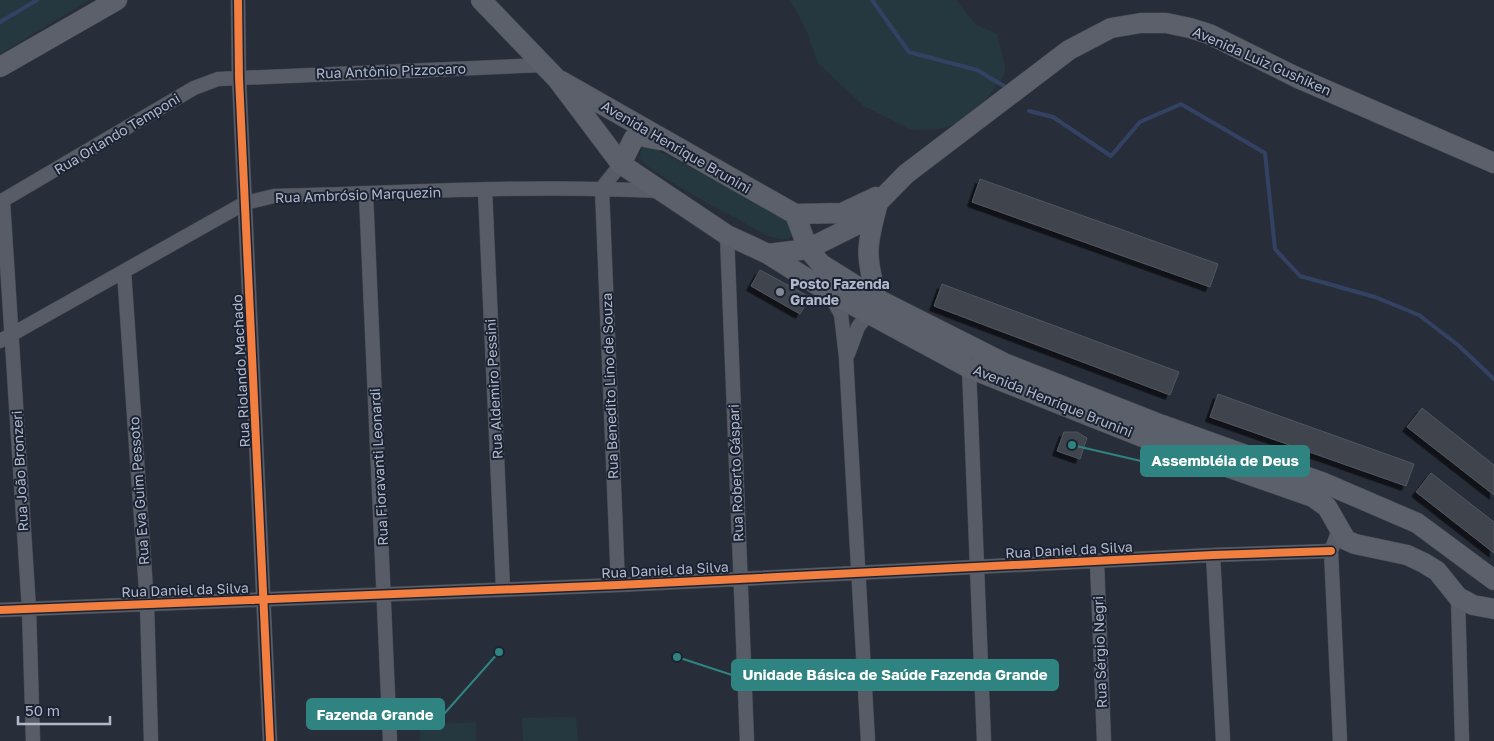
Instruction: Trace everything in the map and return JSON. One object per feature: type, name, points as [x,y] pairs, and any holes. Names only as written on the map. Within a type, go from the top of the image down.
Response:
[{"type":"main road","points":[[0,67],[117,0]]},
{"type":"main road","name":"Avenida Henrique Brunini","points":[[481,0],[557,79],[621,164],[727,235],[768,254],[827,291],[873,306],[1004,364],[1162,425],[1324,482],[1417,523],[1488,575]]},
{"type":"main road","name":"Avenida Luiz Gushiken","points":[[808,249],[856,225],[906,174],[1069,50],[1112,28],[1141,23],[1174,25],[1209,34],[1298,78],[1494,162]]},
{"type":"main road","name":"Avenida Henrique Brunini","points":[[557,79],[795,214]]},
{"type":"main road","points":[[621,164],[630,144],[637,137],[647,136],[670,142]]},
{"type":"main road","points":[[873,306],[867,242],[884,195]]},
{"type":"main road","name":"Avenida Luiz Gushiken","points":[[795,214],[842,213],[884,195]]},
{"type":"main road","points":[[768,254],[808,249],[795,214]]},
{"type":"main road","name":"Avenida Henrique Brunini","points":[[808,249],[830,271],[873,306],[970,368],[1150,440],[1313,497],[1327,507],[1346,540],[1355,544],[1407,555],[1437,571],[1458,597],[1474,605],[1494,608]]},
{"type":"main road","points":[[1339,530],[1341,518],[1348,508],[1372,503]]},
{"type":"main road","points":[[1458,597],[1474,598],[1481,592],[1488,575]]},
{"type":"street","name":"Rua Riolando Machado","points":[[238,0],[239,78],[265,599],[270,741]]},
{"type":"street","name":"Rua Antônio Pizzocaro","points":[[239,78],[543,65]]},
{"type":"street","name":"Rua Orlando Temponi","points":[[1,201],[194,88],[218,79],[239,78]]},
{"type":"street","points":[[602,188],[621,164]]},
{"type":"street","name":"Rua Ambrósio Marquezin","points":[[6,338],[245,203],[274,196],[602,188],[660,191]]},
{"type":"street","name":"Rua Benedito Lino de Souza","points":[[602,188],[618,585]]},
{"type":"street","name":"Rua Aldemiro Pessini","points":[[485,190],[503,589]]},
{"type":"street","name":"Rua Fioravanti Leonardi","points":[[366,194],[390,741]]},
{"type":"street","name":"Rua João Bronzeri","points":[[1,201],[6,338],[29,609],[33,741]]},
{"type":"street","name":"Rua Roberto Gáspari","points":[[727,235],[747,741]]},
{"type":"street","name":"Rua Eva Guim Pessoto","points":[[124,271],[147,604],[151,741]]},
{"type":"street","points":[[827,291],[841,314],[846,357],[868,741]]},
{"type":"street","points":[[846,357],[858,327],[873,306]]},
{"type":"street","points":[[970,368],[984,741]]},
{"type":"street","points":[[1339,530],[1331,552],[1340,741]]},
{"type":"street","name":"Rua Daniel da Silva","points":[[0,610],[618,585],[1213,555],[1331,552]]},
{"type":"street","points":[[1213,555],[1223,741]]},
{"type":"street","name":"Rua Sérgio Negri","points":[[1097,562],[1104,741]]},
{"type":"street","points":[[1458,597],[1462,741]]},
{"type":"shaded area","points":[[0,0],[89,0],[0,54]]},
{"type":"shaded area","points":[[790,0],[956,0],[975,24],[997,34],[1005,66],[1005,74],[986,99],[955,124],[939,129],[911,130],[864,106],[818,63],[805,27]]},
{"type":"shaded area","points":[[643,143],[786,217],[794,233],[786,239],[771,237],[690,193],[647,166],[639,158]]},
{"type":"shaded area","points":[[576,717],[578,741],[523,741],[522,718]]},
{"type":"shaded area","points":[[476,722],[476,741],[420,741],[420,725]]},
{"type":"building","points":[[980,179],[1218,264],[1210,287],[972,202]]},
{"type":"building","name":"Posto Fazenda Grande","points":[[760,270],[810,297],[800,314],[751,286]]},
{"type":"building","points":[[942,284],[1179,372],[1170,395],[934,306]]},
{"type":"building","points":[[1218,394],[1414,464],[1406,486],[1210,417]]},
{"type":"building","points":[[1422,408],[1494,465],[1494,495],[1407,427]]},
{"type":"building","points":[[1064,432],[1077,432],[1087,438],[1080,459],[1057,451]]},
{"type":"building","points":[[1431,473],[1494,522],[1494,553],[1416,492]]},
{"type":"waterway","points":[[0,22],[37,0]]},
{"type":"waterway","points":[[872,0],[909,52],[977,70],[1004,86]]},
{"type":"waterway","points":[[1029,111],[1053,117],[1111,156],[1140,122],[1181,104],[1265,153],[1275,249],[1300,276],[1375,297],[1419,315],[1458,345],[1494,379]]},
{"type":"cycle path","points":[[238,0],[239,78],[270,741]]},
{"type":"cycle path","points":[[0,610],[618,585],[1213,555],[1331,551]]},
{"type":"place","name":"Posto Fazenda Grande","points":[[780,292]]},
{"type":"place","name":"Assembléia de Deus","points":[[1072,445]]},
{"type":"place","name":"Fazenda Grande","points":[[499,652]]},
{"type":"place","name":"Unidade Básica de Saúde Fazenda Grande","points":[[677,657]]}]
